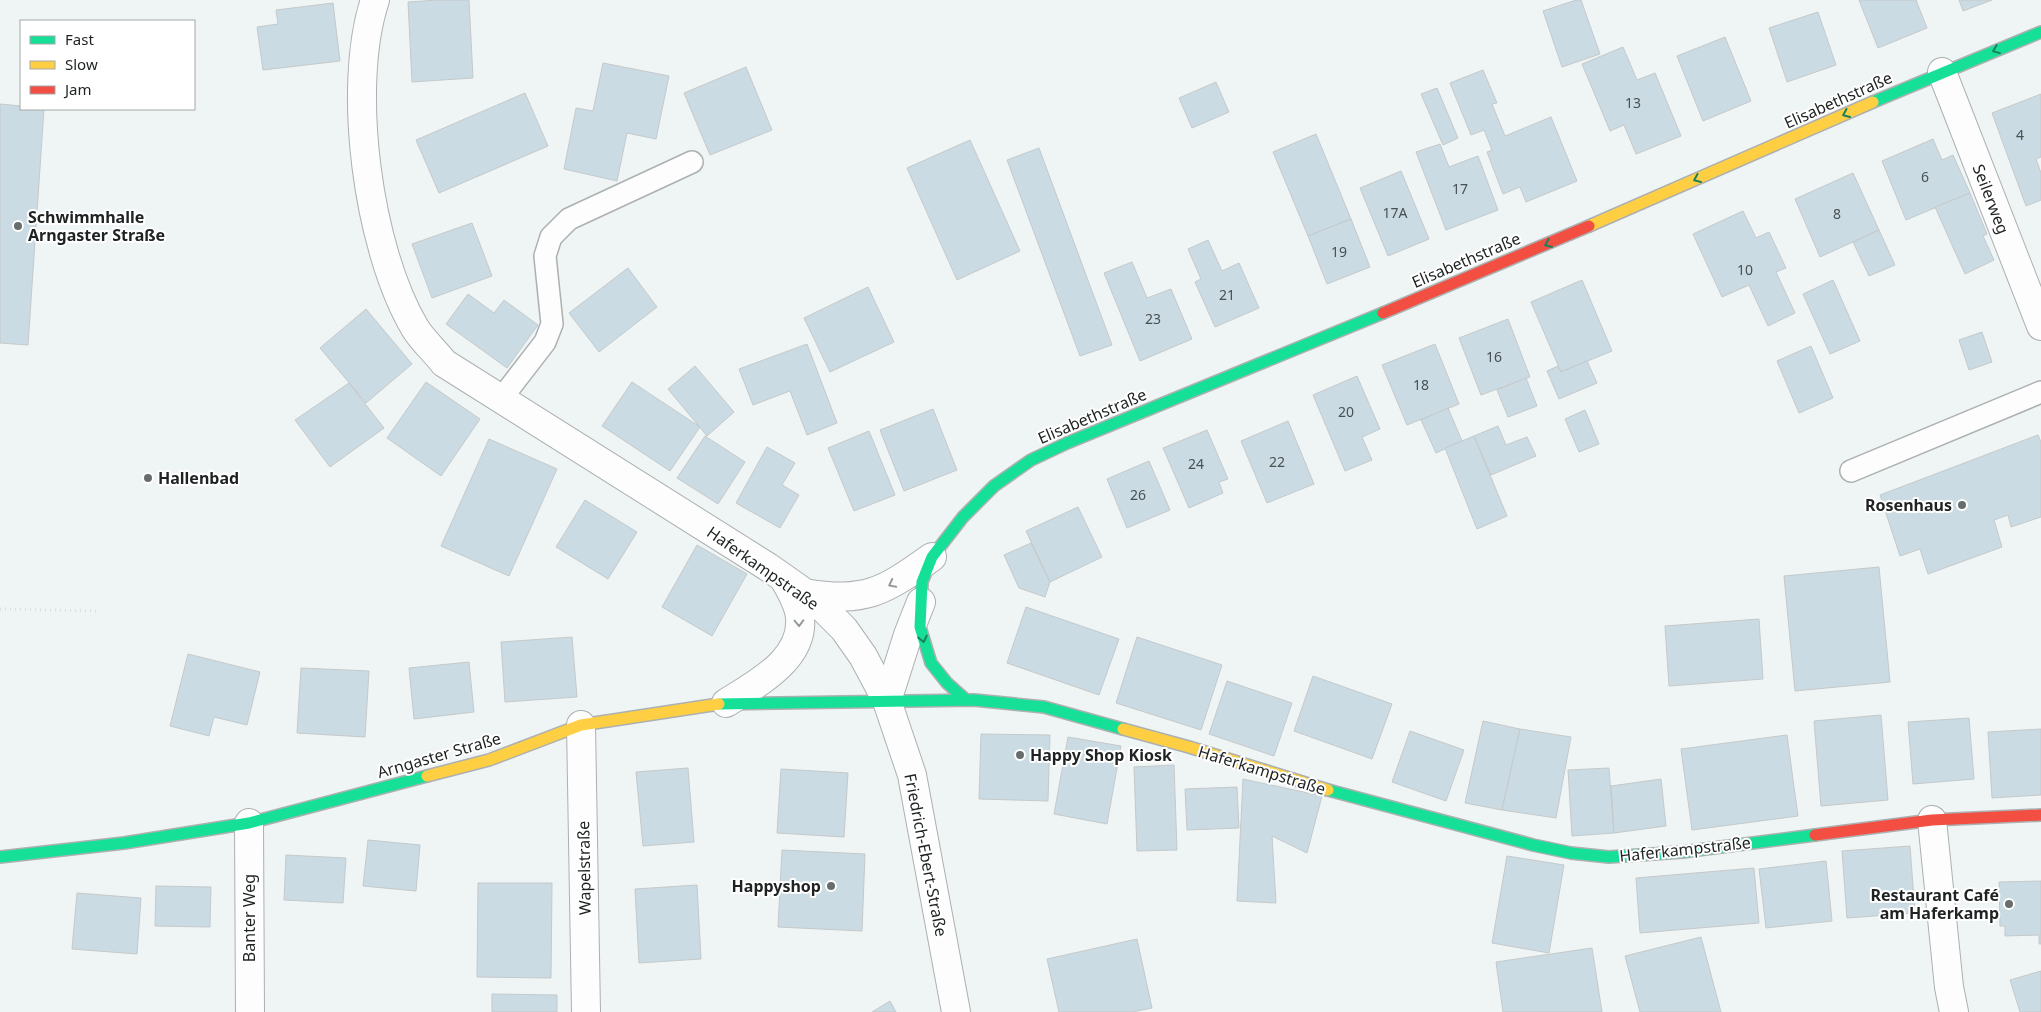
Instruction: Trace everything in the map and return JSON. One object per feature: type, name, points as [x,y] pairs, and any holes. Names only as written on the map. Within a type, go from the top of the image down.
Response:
[{"type":"street","name":"Haferkampstraße","points":[[375,0],[367,22],[360,96],[367,171],[381,245],[397,292],[416,329],[444,362],[815,600],[844,629],[863,656],[887,701],[966,700],[1044,708],[1189,748],[1353,798],[1533,845],[1571,853],[1609,857],[1642,856],[1932,820],[2041,815]]},
{"type":"street","name":"Elisabethstraße","points":[[966,700],[946,683],[931,663],[920,627],[922,582],[932,557],[963,517],[994,486],[1031,460],[1581,230],[1942,72],[2041,32]]},
{"type":"street","name":"Seilerweg","points":[[1942,72],[2041,326]]},
{"type":"street","points":[[726,702],[762,681],[780,667],[794,646],[801,629],[794,586],[833,598],[853,597],[875,592],[896,583],[932,557]]},
{"type":"street","points":[[887,701],[908,635],[921,602]]},
{"type":"street","name":"Arngaster Straße","points":[[0,858],[124,843],[249,823],[489,760],[581,725],[726,702],[887,701]]},
{"type":"street","name":"Friedrich-Ebert-Straße","points":[[887,701],[912,775],[956,1012]]},
{"type":"street","name":"Wapelstraße","points":[[581,725],[586,1012]]},
{"type":"street","points":[[1932,820],[1949,987],[1954,1012]]},
{"type":"street","name":"Banter Weg","points":[[249,823],[250,1012]]},
{"type":"lane","points":[[501,399],[545,342],[552,324],[545,256],[550,237],[568,219],[692,162]]},
{"type":"lane","points":[[1852,471],[2041,392]]},
{"type":"path","points":[[0,609],[99,611]]},
{"type":"building","points":[[469,0],[473,78],[412,82],[408,2]]},
{"type":"building","points":[[1581,0],[1600,54],[1562,67],[1543,11]]},
{"type":"building","points":[[1859,0],[1916,0],[1927,28],[1878,48]]},
{"type":"building","points":[[1959,0],[1992,0],[1963,11]]},
{"type":"building","points":[[333,3],[340,61],[263,70],[257,27],[278,24],[276,10]]},
{"type":"building","points":[[1818,12],[1836,65],[1787,82],[1769,28]]},
{"type":"building","points":[[1725,37],[1751,101],[1703,121],[1677,56]]},
{"type":"building","points":[[1623,47],[1637,80],[1655,73],[1681,136],[1636,154],[1624,125],[1610,131],[1582,64]]},
{"type":"building","points":[[603,63],[669,76],[656,139],[627,133],[617,181],[564,169],[576,108],[593,111]]},
{"type":"building","points":[[746,67],[772,130],[710,155],[684,93]]},
{"type":"building","points":[[1483,70],[1497,103],[1492,104],[1505,136],[1551,117],[1577,181],[1526,202],[1520,187],[1503,194],[1487,152],[1492,150],[1484,130],[1471,135],[1450,83]]},
{"type":"building","points":[[1216,82],[1229,112],[1192,128],[1179,98]]},
{"type":"building","points":[[1437,88],[1458,138],[1443,145],[1421,94]]},
{"type":"building","points":[[525,93],[548,146],[439,193],[416,140]]},
{"type":"building","points":[[2041,94],[2041,157],[2036,159],[2041,173],[2041,200],[2026,206],[1992,113]]},
{"type":"building","name":"Schwimmhalle Arngaster Straße","points":[[0,104],[20,106],[20,110],[44,110],[28,345],[0,343]]},
{"type":"building","points":[[1316,134],[1351,219],[1308,236],[1273,152]]},
{"type":"building","points":[[1933,139],[1942,160],[1953,155],[1970,193],[1906,220],[1882,161]]},
{"type":"building","points":[[970,140],[1020,251],[957,280],[907,168]]},
{"type":"building","points":[[1440,144],[1449,167],[1478,156],[1498,210],[1446,230],[1416,152]]},
{"type":"building","points":[[1039,148],[1112,345],[1080,356],[1007,160]]},
{"type":"building","points":[[1401,171],[1429,239],[1388,256],[1360,188]]},
{"type":"building","points":[[1853,173],[1879,230],[1820,257],[1795,199]]},
{"type":"building","points":[[1970,193],[1987,234],[1983,236],[1994,260],[1965,274],[1935,207]]},
{"type":"building","points":[[1743,211],[1756,238],[1769,232],[1786,268],[1776,272],[1795,313],[1768,326],[1749,285],[1722,297],[1693,234]]},
{"type":"building","points":[[1351,219],[1370,267],[1327,284],[1308,236]]},
{"type":"building","points":[[472,223],[492,276],[432,298],[412,244]]},
{"type":"building","points":[[1879,230],[1895,265],[1869,276],[1853,242]]},
{"type":"building","points":[[1208,240],[1222,271],[1239,263],[1259,308],[1215,327],[1195,282],[1201,279],[1188,249]]},
{"type":"building","points":[[1132,262],[1147,298],[1171,289],[1192,339],[1140,361],[1104,273]]},
{"type":"building","points":[[628,268],[657,307],[599,352],[569,313]]},
{"type":"building","points":[[1582,280],[1612,351],[1561,372],[1531,302]]},
{"type":"building","points":[[1833,280],[1860,341],[1830,354],[1803,294]]},
{"type":"building","points":[[868,287],[894,342],[830,372],[804,318]]},
{"type":"building","points":[[468,294],[494,313],[504,300],[538,325],[507,368],[446,324]]},
{"type":"building","points":[[366,309],[412,364],[366,403],[320,348]]},
{"type":"building","points":[[1508,319],[1530,377],[1481,395],[1459,338]]},
{"type":"building","points":[[1982,332],[1992,362],[1969,370],[1959,340]]},
{"type":"building","points":[[807,344],[837,423],[807,435],[790,391],[753,405],[739,369]]},
{"type":"building","points":[[1435,344],[1459,404],[1407,425],[1382,365]]},
{"type":"building","points":[[1811,346],[1833,398],[1799,413],[1777,361]]},
{"type":"building","points":[[1587,361],[1597,383],[1559,399],[1547,371],[1558,366],[1561,372]]},
{"type":"building","points":[[695,366],[734,412],[707,436],[668,389]]},
{"type":"building","points":[[1357,376],[1380,429],[1362,437],[1372,460],[1345,471],[1313,395]]},
{"type":"building","points":[[1526,378],[1537,406],[1508,417],[1497,390]]},
{"type":"building","points":[[426,382],[480,419],[441,476],[387,438]]},
{"type":"building","points":[[632,382],[700,427],[670,471],[602,426]]},
{"type":"building","points":[[349,383],[384,428],[330,467],[295,420]]},
{"type":"building","points":[[1448,408],[1462,441],[1436,453],[1421,420]]},
{"type":"building","points":[[933,409],[957,470],[904,491],[880,430]]},
{"type":"building","points":[[1585,410],[1599,444],[1579,452],[1565,419]]},
{"type":"building","points":[[1288,421],[1314,484],[1267,503],[1241,441]]},
{"type":"building","points":[[1498,426],[1506,445],[1527,437],[1536,456],[1491,475],[1474,436]]},
{"type":"building","points":[[1207,430],[1228,479],[1219,482],[1223,493],[1189,508],[1163,448]]},
{"type":"building","points":[[869,431],[895,495],[854,511],[828,448]]},
{"type":"building","name":"Rosenhaus","points":[[2038,435],[2041,442],[2041,517],[2011,527],[2008,515],[1994,520],[2002,547],[1928,574],[1920,549],[1900,556],[1880,495]]},
{"type":"building","points":[[705,436],[745,462],[718,504],[677,478]]},
{"type":"building","points":[[1474,436],[1507,516],[1477,529],[1445,448]]},
{"type":"building","points":[[489,439],[557,469],[509,576],[441,546]]},
{"type":"building","points":[[767,447],[795,463],[782,485],[799,495],[780,528],[736,503]]},
{"type":"building","points":[[1149,461],[1170,510],[1127,528],[1107,479]]},
{"type":"building","points":[[585,500],[637,532],[608,579],[556,547]]},
{"type":"building","points":[[1078,507],[1102,557],[1050,582],[1026,531]]},
{"type":"building","points":[[1031,543],[1050,582],[1045,597],[1019,588],[1004,555]]},
{"type":"building","points":[[697,545],[747,574],[712,636],[662,607]]},
{"type":"building","points":[[1879,567],[1890,682],[1795,691],[1784,576]]},
{"type":"building","points":[[1026,607],[1119,639],[1099,695],[1007,663]]},
{"type":"building","points":[[1759,619],[1763,679],[1669,686],[1665,626]]},
{"type":"building","points":[[572,637],[577,697],[505,702],[501,642]]},
{"type":"building","points":[[1137,637],[1222,665],[1201,730],[1116,703]]},
{"type":"building","points":[[188,654],[260,672],[247,725],[214,717],[209,736],[170,726]]},
{"type":"building","points":[[469,662],[474,712],[414,719],[409,668]]},
{"type":"building","points":[[301,668],[369,671],[365,737],[297,733]]},
{"type":"building","points":[[1313,676],[1392,704],[1372,759],[1294,731]]},
{"type":"building","points":[[1227,681],[1292,703],[1274,756],[1209,734]]},
{"type":"building","points":[[1881,715],[1888,800],[1821,806],[1814,721]]},
{"type":"building","points":[[1969,718],[1974,779],[1913,784],[1908,722]]},
{"type":"building","points":[[1483,721],[1520,729],[1502,810],[1465,803]]},
{"type":"building","points":[[1520,729],[1571,737],[1556,818],[1502,810]]},
{"type":"building","points":[[2041,729],[2041,795],[1992,798],[1988,732]]},
{"type":"building","points":[[1410,731],[1464,750],[1446,801],[1392,782]]},
{"type":"building","points":[[981,734],[1050,735],[1048,801],[979,799]]},
{"type":"building","points":[[1787,735],[1798,816],[1692,830],[1681,749]]},
{"type":"building","points":[[1068,737],[1121,746],[1107,824],[1054,814]]},
{"type":"building","points":[[1174,765],[1177,850],[1137,851],[1134,767]]},
{"type":"building","points":[[688,768],[694,842],[643,846],[636,772]]},
{"type":"building","points":[[1609,768],[1614,833],[1572,836],[1568,770]]},
{"type":"building","points":[[781,769],[848,773],[844,837],[777,833]]},
{"type":"building","points":[[1243,779],[1322,796],[1307,853],[1272,836],[1276,903],[1237,901]]},
{"type":"building","points":[[1661,779],[1666,826],[1614,833],[1611,786]]},
{"type":"building","points":[[1237,787],[1239,828],[1187,830],[1185,789]]},
{"type":"building","points":[[368,840],[420,845],[416,891],[363,886]]},
{"type":"building","points":[[1910,846],[1915,913],[1847,918],[1842,851]]},
{"type":"building","points":[[782,850],[865,854],[862,931],[778,927]]},
{"type":"building","points":[[286,855],[346,858],[343,903],[284,900]]},
{"type":"building","points":[[1507,856],[1564,865],[1549,953],[1492,943]]},
{"type":"building","points":[[1826,861],[1832,921],[1766,928],[1759,869]]},
{"type":"building","points":[[1754,868],[1759,923],[1640,933],[1636,878]]},
{"type":"building","points":[[2041,881],[2041,944],[2039,944],[2039,935],[2005,936],[2005,926],[2000,926],[1999,882]]},
{"type":"building","points":[[478,883],[552,883],[551,978],[477,977]]},
{"type":"building","points":[[697,885],[701,959],[639,963],[635,889]]},
{"type":"building","points":[[156,886],[211,887],[210,927],[155,926]]},
{"type":"building","points":[[77,893],[141,898],[137,954],[72,949]]},
{"type":"building","points":[[1701,937],[1721,1012],[1640,1012],[1625,956]]},
{"type":"building","points":[[1137,939],[1152,1008],[1132,1012],[1059,1012],[1047,959]]},
{"type":"building","points":[[1592,948],[1602,1012],[1503,1012],[1496,962]]},
{"type":"building","points":[[2041,971],[2041,1012],[2020,1012],[2010,980]]},
{"type":"building","points":[[492,994],[557,995],[557,1012],[492,1012]]},
{"type":"building","points":[[890,1001],[896,1012],[872,1012]]},
{"type":"traffic: fast","points":[[1873,102],[2041,32]]},
{"type":"traffic: fast","points":[[966,700],[947,683],[931,663],[920,627],[922,582],[932,557],[963,517],[994,486],[1031,460],[1067,443],[1383,313]]},
{"type":"traffic: fast","points":[[719,704],[974,700],[1044,707],[1123,729]]},
{"type":"traffic: fast","points":[[0,857],[124,843],[249,823],[427,776]]},
{"type":"traffic: fast","points":[[1328,790],[1533,845],[1571,853],[1609,857],[1682,852],[1815,835]]},
{"type":"traffic: slow","points":[[1589,226],[1873,102]]},
{"type":"traffic: slow","points":[[427,776],[489,760],[581,725],[719,704]]},
{"type":"traffic: slow","points":[[1123,729],[1189,747],[1328,790]]},
{"type":"traffic: jam","points":[[1383,313],[1589,226]]},
{"type":"traffic: jam","points":[[1815,835],[1932,820],[2041,815]]},
{"type":"place","name":"Schwimmhalle Arngaster Straße","points":[[18,226]]},
{"type":"place","name":"Hallenbad","points":[[148,478]]},
{"type":"place","name":"Rosenhaus","points":[[1962,505]]},
{"type":"place","name":"Happy Shop Kiosk","points":[[1020,755]]},
{"type":"place","name":"Happyshop","points":[[831,886]]},
{"type":"place","name":"Restaurant Café am Haferkamp","points":[[2009,904]]}]
